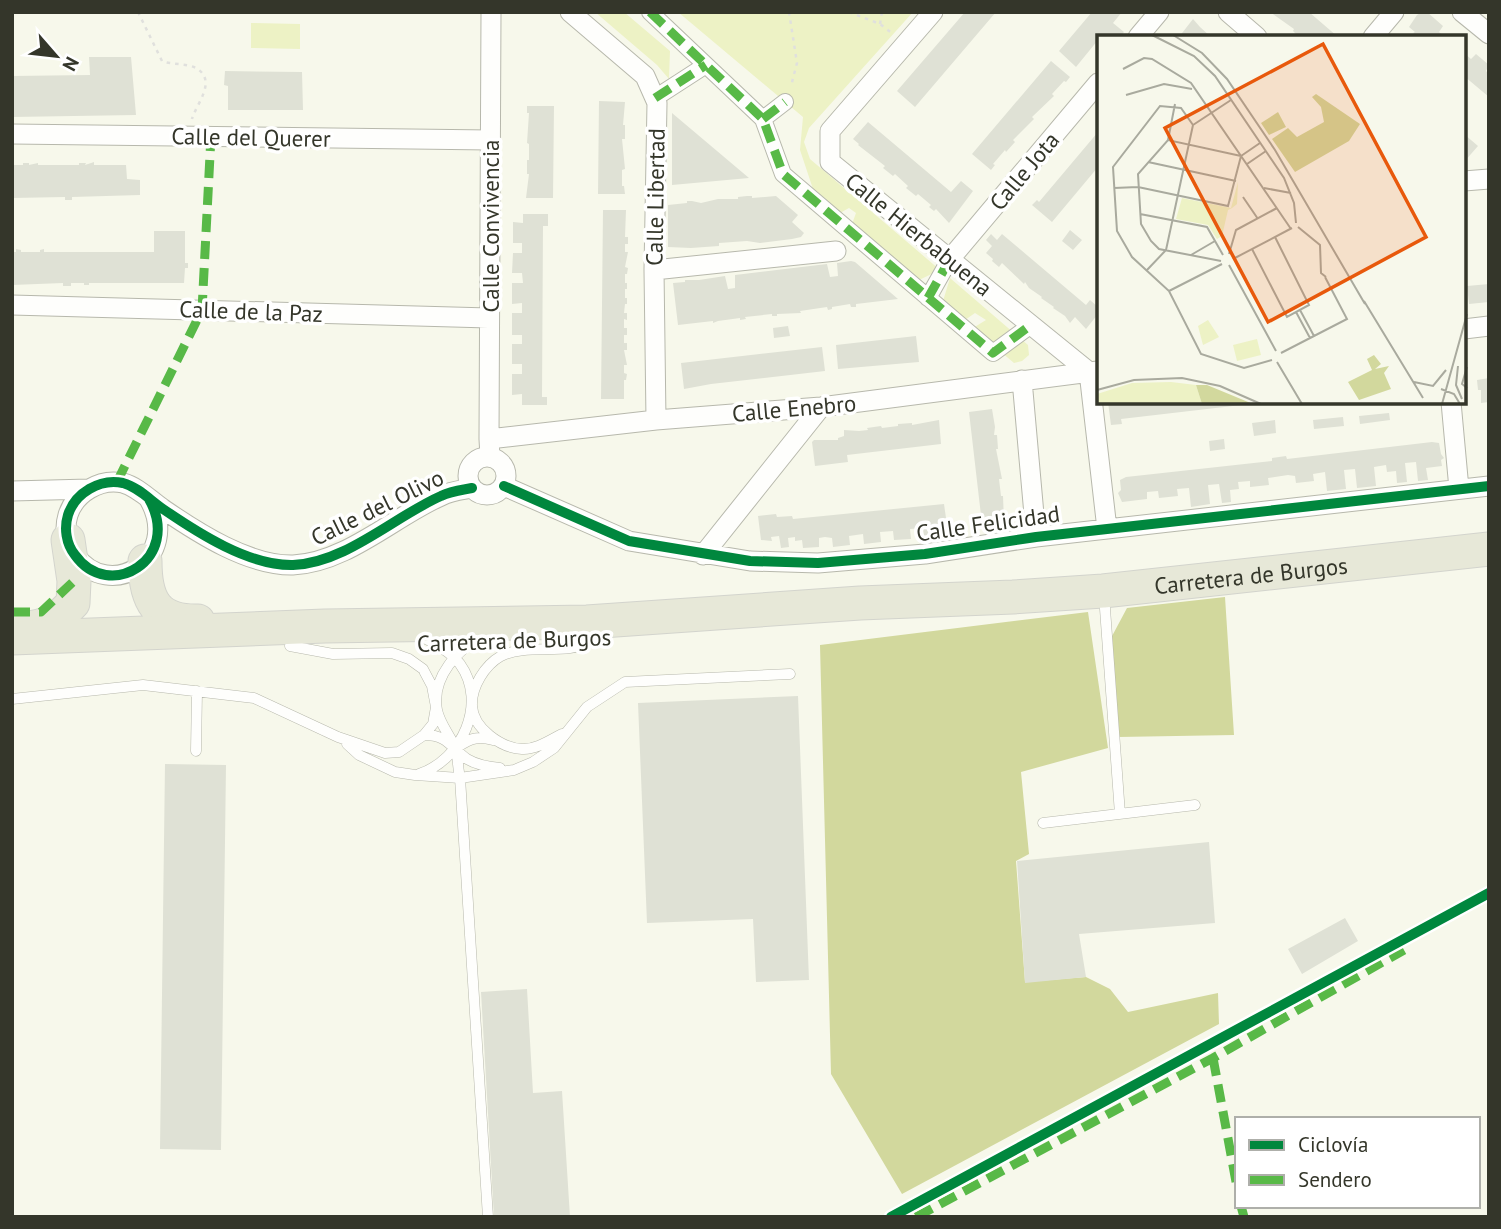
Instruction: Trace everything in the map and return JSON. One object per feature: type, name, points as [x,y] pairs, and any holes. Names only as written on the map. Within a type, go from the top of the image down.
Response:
[{"type":"highway","points":[[12,630],[42,626],[58,620],[74,603],[67,529]]},
{"type":"highway","name":"Carretera de Burgos","points":[[12,652],[290,646],[453,648],[691,615],[860,603],[1104,591],[1489,549]]},
{"type":"highway","points":[[151,552],[149,598],[161,614],[184,622],[462,613],[594,629]]},
{"type":"highway","name":"Carretera de Burgos","points":[[12,638],[325,626],[704,632],[1013,597]]},
{"type":"street","name":"Calle Convivencia","points":[[489,448],[491,12]]},
{"type":"street","name":"Calle Libertad","points":[[570,12],[645,76],[657,103],[654,270],[656,420]]},
{"type":"street","points":[[650,12],[763,119],[783,174],[993,353],[1031,325]]},
{"type":"street","name":"Calle Hierbabuena","points":[[933,12],[830,131],[830,162],[1031,325],[1095,368]]},
{"type":"street","points":[[1140,35],[1159,12]]},
{"type":"street","points":[[1228,12],[1255,35]]},
{"type":"street","points":[[1375,35],[1394,12]]},
{"type":"street","points":[[1462,12],[1489,34]]},
{"type":"street","points":[[655,98],[706,65]]},
{"type":"street","name":"Calle Jota","points":[[950,259],[1097,84]]},
{"type":"street","points":[[763,119],[786,102]]},
{"type":"street","name":"Calle del Querer","points":[[12,134],[490,140]]},
{"type":"street","points":[[1466,181],[1489,179]]},
{"type":"street","points":[[654,270],[836,251]]},
{"type":"street","points":[[928,298],[950,259]]},
{"type":"street","name":"Calle de la Paz","points":[[12,305],[489,318]]},
{"type":"street","points":[[1466,329],[1489,326]]},
{"type":"street","points":[[1095,368],[1097,395]]},
{"type":"street","name":"Calle Enebro","points":[[489,448],[656,420],[821,407],[1095,368]]},
{"type":"street","points":[[1022,380],[1036,537]]},
{"type":"street","points":[[1098,404],[1107,529]]},
{"type":"street","points":[[1451,404],[1459,489]]},
{"type":"street","points":[[703,555],[821,407]]},
{"type":"street","points":[[489,448],[505,468],[504,486],[500,491],[482,495],[472,488],[469,481],[471,466],[489,448]]},
{"type":"street","points":[[21,491],[89,489],[108,482],[123,483],[137,489],[149,499],[156,512],[159,527],[151,552]]},
{"type":"street","name":"Calle Felicidad","points":[[504,486],[629,541],[750,561],[818,563],[925,554],[1036,537],[1489,486]]},
{"type":"street","name":"Calle del Olivo","points":[[149,499],[191,528],[258,561],[293,565],[320,561],[371,536],[442,495],[472,488]]},
{"type":"street","points":[[67,529],[72,506],[89,489]]},
{"type":"street","points":[[21,491],[50,500],[67,529],[74,554],[84,565],[97,572],[111,575],[126,573],[170,531],[191,528]]},
{"type":"lane","points":[[1104,591],[1119,814]]},
{"type":"lane","points":[[325,626],[362,635],[422,636],[453,648],[493,634],[594,630],[691,615]]},
{"type":"lane","points":[[415,775],[429,771],[444,760],[468,729],[477,684],[487,667],[502,656],[522,651],[574,648],[594,629]]},
{"type":"lane","points":[[290,646],[333,654],[392,653],[409,659],[424,669],[432,687],[443,729],[455,748],[460,778],[488,1217]]},
{"type":"lane","points":[[453,648],[469,685],[472,706],[478,721],[488,734],[505,744]]},
{"type":"lane","points":[[12,699],[143,685],[254,698],[338,737],[385,753],[399,752],[424,735],[433,724],[441,677],[453,648]]},
{"type":"lane","points":[[338,737],[359,755],[395,772],[460,778],[514,770],[533,762],[554,748],[587,707],[625,682],[790,674]]},
{"type":"lane","points":[[196,751],[197,691]]},
{"type":"lane","points":[[455,748],[471,738],[483,737],[522,749],[539,746],[569,731]]},
{"type":"lane","points":[[424,735],[443,737],[468,760],[484,766],[514,770]]},
{"type":"lane","points":[[1043,823],[1195,805]]},
{"type":"path","points":[[138,12],[162,61],[196,68],[204,78],[206,89],[195,111],[188,136]]},
{"type":"path","points":[[786,102],[797,64],[789,12]]},
{"type":"path","points":[[849,12],[880,24],[905,44]]},
{"type":"path","points":[[880,24],[882,12]]},
{"type":"green space","points":[[595,12],[624,12],[670,51],[669,79],[657,65]]},
{"type":"green space","points":[[678,12],[913,12],[809,128],[804,142],[810,159],[940,270],[919,280],[852,224],[856,213],[849,208],[840,213],[814,192],[800,150],[803,117]]},
{"type":"green space","points":[[251,23],[300,24],[300,49],[251,48]]},
{"type":"green space","points":[[950,278],[1028,345],[1029,355],[1014,363],[1001,352],[988,348],[973,328],[986,320],[975,313],[965,320],[943,301]]},
{"type":"green space","points":[[1225,597],[1234,735],[1118,737],[1111,638],[1127,608]]},
{"type":"green space","points":[[1088,612],[1108,748],[1021,772],[1029,854],[1016,861],[1025,982],[1086,977],[1110,989],[1128,1012],[1218,993],[1219,1024],[902,1194],[831,1074],[820,645]]},
{"type":"building","points":[[965,12],[996,12],[915,107],[897,91]]},
{"type":"building","points":[[1092,12],[1122,12],[1113,23],[1124,32],[1122,35],[1097,35],[1097,41],[1076,67],[1059,51]]},
{"type":"building","points":[[1270,12],[1309,12],[1336,35],[1297,35],[1294,29]]},
{"type":"building","points":[[1427,12],[1443,26],[1439,32],[1443,35],[1416,35],[1409,27],[1417,15]]},
{"type":"building","points":[[1193,19],[1209,35],[1181,35]]},
{"type":"building","points":[[1476,54],[1489,65],[1486,71],[1489,74],[1489,97],[1466,78],[1466,55],[1471,59]]},
{"type":"building","points":[[89,57],[131,57],[136,115],[12,117],[12,76],[90,75]]},
{"type":"building","points":[[1051,61],[1070,77],[1032,117],[1034,119],[1013,140],[1015,142],[993,164],[995,165],[991,170],[972,154]]},
{"type":"building","points":[[225,71],[302,72],[303,110],[228,110]]},
{"type":"building","points":[[599,101],[625,102],[625,139],[622,139],[625,169],[622,170],[622,186],[625,194],[598,194]]},
{"type":"building","points":[[527,106],[554,106],[553,198],[526,198],[529,174]]},
{"type":"building","points":[[672,113],[749,178],[672,185]]},
{"type":"building","points":[[868,122],[951,192],[961,181],[973,191],[949,223],[853,139]]},
{"type":"building","points":[[1097,133],[1097,168],[1052,222],[1032,205],[1037,200],[1039,202]]},
{"type":"building","points":[[1466,136],[1478,146],[1466,160]]},
{"type":"building","points":[[94,162],[94,165],[126,165],[127,179],[140,180],[140,195],[72,197],[72,200],[65,200],[65,197],[12,198],[12,165],[86,163],[85,165]]},
{"type":"building","points":[[776,196],[798,215],[792,222],[804,233],[801,237],[760,243],[747,241],[719,243],[719,246],[668,247],[668,205]]},
{"type":"building","points":[[603,210],[626,210],[625,237],[628,237],[628,244],[625,244],[625,252],[628,252],[625,267],[628,268],[625,274],[627,304],[624,313],[627,313],[627,320],[624,319],[624,328],[627,328],[627,335],[624,335],[624,343],[627,343],[627,350],[624,350],[627,365],[624,365],[624,373],[627,374],[624,380],[624,399],[601,399]]},
{"type":"building","points":[[523,214],[548,214],[548,226],[543,226],[542,397],[547,397],[547,405],[522,405],[522,394],[512,395],[512,374],[522,374],[522,364],[512,364],[512,344],[522,344],[522,335],[512,335],[512,313],[522,313],[522,303],[512,304],[512,283],[523,283],[522,273],[512,273],[513,253],[522,253],[522,243],[513,243],[513,222],[523,223]]},
{"type":"building","points":[[1070,230],[1082,240],[1073,250],[1062,241]]},
{"type":"building","points":[[154,231],[185,231],[185,263],[188,263],[188,268],[185,268],[184,283],[12,285],[12,252],[16,252],[16,249],[21,252],[40,252],[44,249],[44,252],[154,252]]},
{"type":"building","points":[[991,234],[997,240],[1002,234],[1086,305],[1090,300],[1097,306],[1097,315],[1086,329],[1075,317],[1070,323],[1002,263],[999,267],[992,261],[986,253],[992,246],[986,240]]},
{"type":"building","points":[[851,261],[898,299],[856,304],[856,307],[851,307],[850,304],[828,310],[827,307],[777,316],[772,314],[740,320],[678,325],[673,283],[725,276],[728,289],[735,288],[735,275],[827,264],[830,277],[838,276],[837,263]]},
{"type":"building","points":[[1489,284],[1489,302],[1469,304],[1467,286]]},
{"type":"building","points":[[788,326],[790,336],[774,338],[773,328]]},
{"type":"building","points":[[916,336],[919,362],[838,369],[836,345]]},
{"type":"building","points":[[822,347],[825,371],[684,389],[681,363]]},
{"type":"building","points":[[1489,378],[1489,402],[1481,403],[1481,390],[1478,390],[1477,380]]},
{"type":"building","points":[[1108,404],[1250,404],[1121,419],[1122,424],[1111,425]]},
{"type":"building","points":[[992,409],[1002,479],[999,479],[1004,521],[982,524],[969,412]]},
{"type":"building","points":[[1389,413],[1390,420],[1360,424],[1359,416]]},
{"type":"building","points":[[1343,417],[1344,426],[1314,429],[1313,420]]},
{"type":"building","points":[[939,420],[941,444],[847,455],[848,462],[815,466],[814,440],[838,440],[844,436],[844,430],[859,431]]},
{"type":"building","points":[[1275,420],[1276,433],[1254,436],[1252,423]]},
{"type":"building","points":[[1224,439],[1225,449],[1210,451],[1209,441]]},
{"type":"building","points":[[1439,443],[1444,458],[1441,460],[1442,466],[1426,468],[1428,480],[1418,481],[1416,462],[1405,463],[1407,482],[1397,483],[1396,471],[1387,472],[1386,465],[1374,467],[1376,486],[1357,488],[1355,469],[1344,470],[1346,489],[1327,491],[1325,472],[1313,474],[1314,481],[1296,483],[1295,476],[1288,475],[1268,478],[1269,485],[1250,487],[1250,481],[1238,482],[1239,489],[1230,490],[1231,502],[1222,503],[1219,484],[1208,485],[1210,504],[1191,507],[1189,488],[1177,489],[1178,496],[1159,498],[1158,491],[1147,492],[1147,499],[1122,502],[1118,493],[1121,490],[1120,480],[1126,477],[1272,461],[1272,458],[1286,456],[1287,459]]},
{"type":"building","points":[[944,504],[947,525],[941,525],[941,535],[924,537],[923,528],[910,529],[911,539],[894,540],[893,531],[880,532],[881,542],[864,544],[863,534],[849,536],[850,545],[833,547],[832,538],[825,537],[819,538],[819,547],[803,548],[802,540],[795,541],[795,537],[788,538],[789,547],[781,548],[779,536],[771,537],[772,541],[761,540],[758,516],[776,514],[777,517],[792,516],[793,519]]},
{"type":"building","points":[[798,696],[809,980],[756,982],[753,919],[647,923],[638,703]]},
{"type":"building","points":[[165,764],[226,765],[221,1150],[160,1149]]},
{"type":"building","points":[[1209,842],[1215,923],[1079,934],[1086,977],[1025,983],[1017,861]]},
{"type":"building","points":[[1345,918],[1358,941],[1302,974],[1288,949]]},
{"type":"building","points":[[527,989],[533,1093],[562,1091],[570,1217],[494,1217],[481,992]]},
{"type":"marked path","points":[[650,12],[763,119],[783,174],[993,353],[1031,325]]},
{"type":"marked path","points":[[655,98],[706,65]]},
{"type":"marked path","points":[[763,119],[785,102]]},
{"type":"marked path","points":[[117,482],[202,310],[211,136]]},
{"type":"marked path","points":[[928,298],[950,259]]},
{"type":"marked path","points":[[12,612],[41,612],[74,581]]},
{"type":"marked path","points":[[916,1217],[1213,1058],[1404,950]]},
{"type":"marked path","points":[[1213,1058],[1235,1176]]},
{"type":"marked path","points":[[1242,1208],[1244,1217]]},
{"type":"cycle path","points":[[149,499],[157,521],[157,540],[149,556],[138,568],[122,574],[106,575],[89,569],[75,555],[70,546],[66,525],[71,507],[82,494],[106,483],[123,483],[134,487],[192,528],[242,554],[276,564],[293,565],[313,562],[351,548],[441,496],[472,488]]},
{"type":"cycle path","points":[[504,486],[629,541],[750,561],[818,563],[925,554],[1036,537],[1489,486]]},
{"type":"cycle path","points":[[891,1217],[1489,893]]}]
